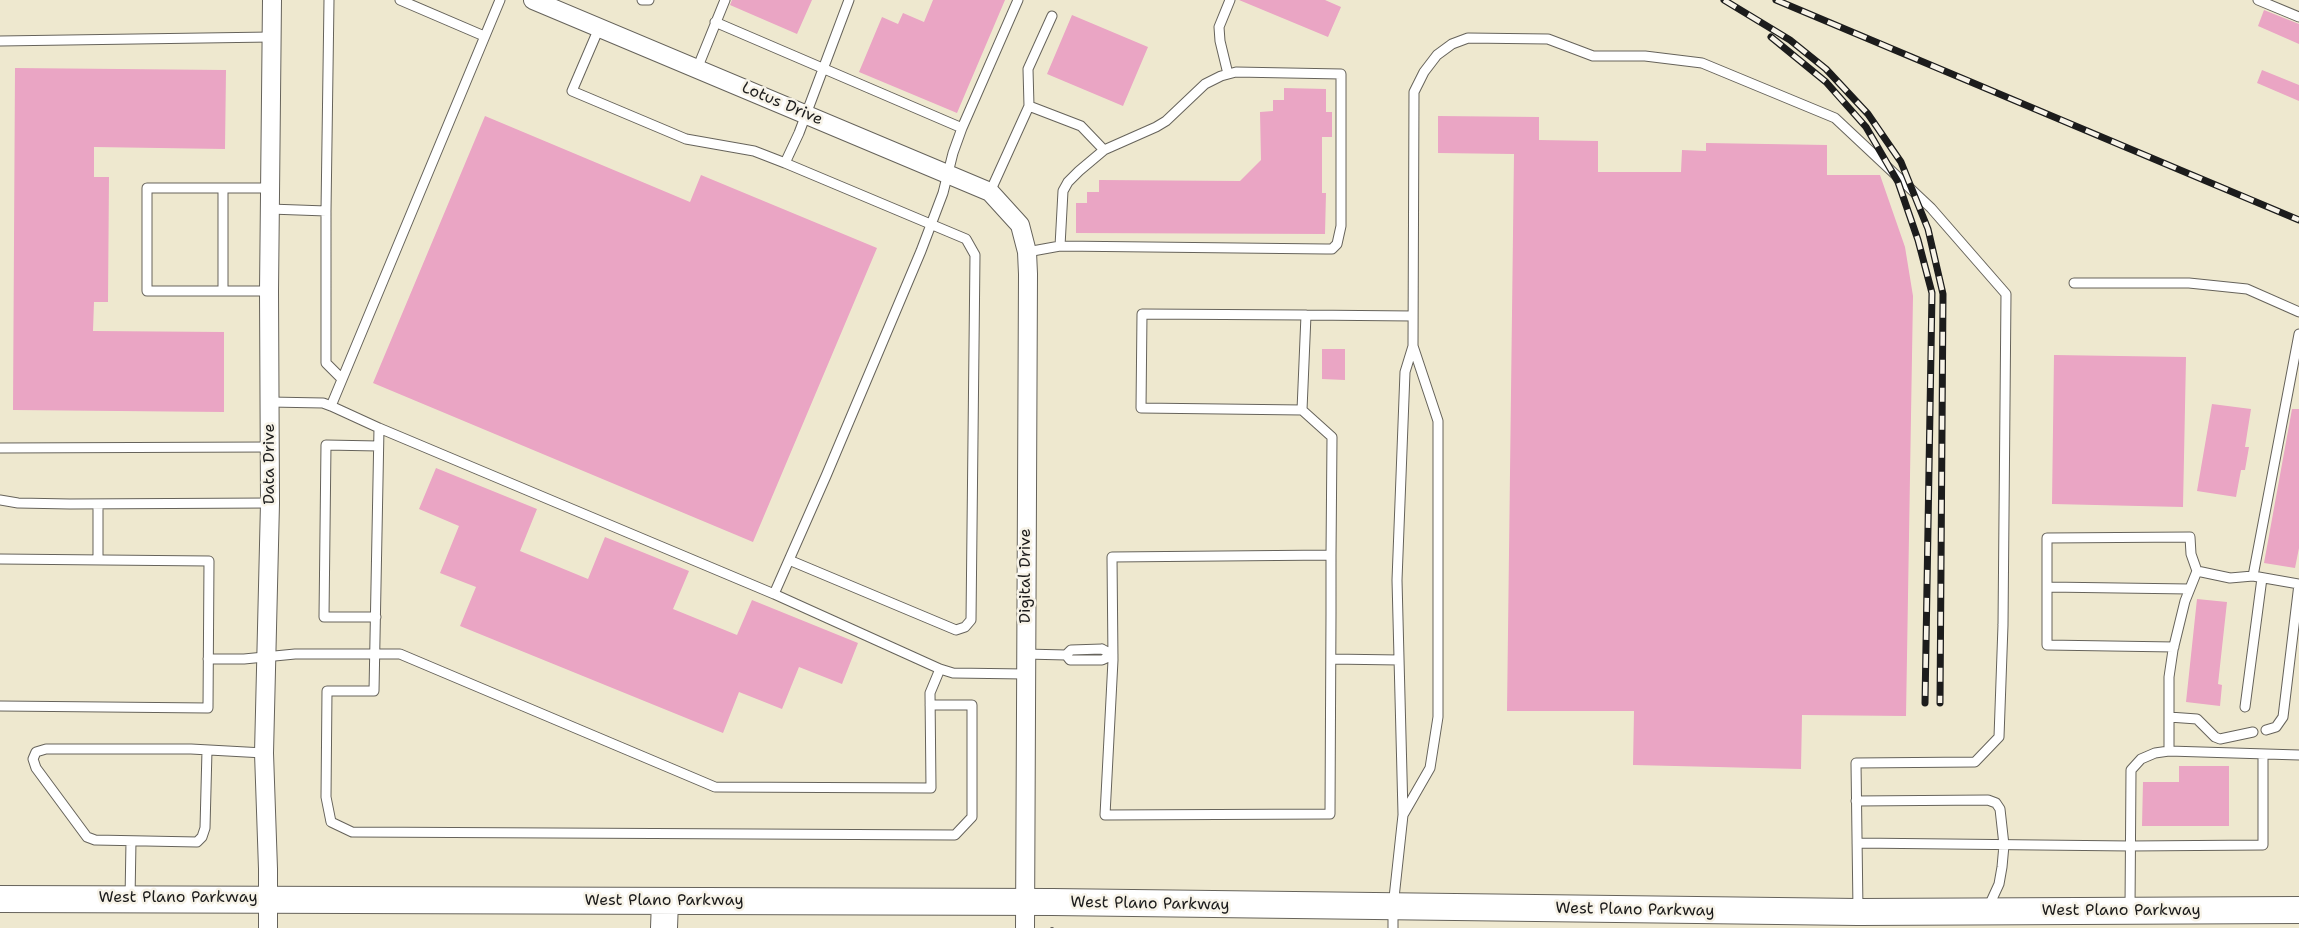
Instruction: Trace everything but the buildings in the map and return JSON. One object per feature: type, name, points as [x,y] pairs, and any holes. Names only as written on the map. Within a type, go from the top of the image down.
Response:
[{"type":"main road","name":"West Plano Parkway","points":[[0,899],[1025,902],[1393,918],[1857,920],[1986,911],[2299,910]]},
{"type":"main road","points":[[664,928],[665,901]]},
{"type":"street","name":"Data Drive","points":[[268,928],[264,753],[270,503],[269,291],[272,0]]},
{"type":"street","name":"Lotus Drive","points":[[533,0],[990,192],[1020,225]]},
{"type":"street","name":"Digital Drive","points":[[1020,225],[1027,252],[1028,274],[1025,928]]},
{"type":"lane","points":[[329,0],[326,363],[342,378]]},
{"type":"lane","points":[[400,0],[484,36]]},
{"type":"lane","points":[[331,406],[500,0]]},
{"type":"lane","points":[[642,0],[649,0]]},
{"type":"lane","points":[[697,69],[725,0]]},
{"type":"lane","points":[[785,163],[849,0]]},
{"type":"lane","points":[[774,594],[932,225],[962,128],[1018,0]]},
{"type":"lane","points":[[1228,74],[1220,41],[1220,27],[1230,0]]},
{"type":"lane","points":[[2258,0],[2299,17]]},
{"type":"lane","points":[[990,192],[1029,106],[1028,69],[1052,16]]},
{"type":"lane","points":[[716,22],[962,128]]},
{"type":"lane","points":[[599,28],[572,91],[686,138],[754,151],[785,163],[966,239],[975,255],[971,620],[965,627],[956,630],[789,560]]},
{"type":"lane","points":[[0,41],[271,38]]},
{"type":"lane","points":[[1393,918],[1403,815],[1397,580],[1405,372],[1413,346],[1414,92],[1424,72],[1437,56],[1452,44],[1468,38],[1548,39],[1593,56],[1645,56],[1702,63],[1835,118],[1930,208],[2006,294],[2003,625],[1999,737],[1975,762],[1856,763],[1857,920]]},
{"type":"lane","points":[[1027,252],[1060,246],[1332,249],[1337,244],[1341,226],[1341,74],[1236,72],[1205,84],[1166,121],[1104,150],[1068,182],[1063,191],[1060,212],[1060,246]]},
{"type":"lane","points":[[1029,106],[1081,126],[1104,150]]},
{"type":"lane","points":[[269,291],[147,291],[147,188],[270,188]]},
{"type":"lane","points":[[223,188],[223,291]]},
{"type":"lane","points":[[270,209],[326,212]]},
{"type":"lane","points":[[2074,283],[2189,283],[2247,289],[2299,312]]},
{"type":"lane","points":[[1331,555],[1112,556],[1113,655],[1105,815],[1330,814],[1332,437],[1302,410],[1141,408],[1142,314],[1413,316]]},
{"type":"lane","points":[[1302,410],[1306,315]]},
{"type":"lane","points":[[2245,707],[2257,577],[2299,334]]},
{"type":"lane","points":[[1403,815],[1430,768],[1438,717],[1438,421],[1413,346]]},
{"type":"lane","points":[[270,402],[323,403],[331,406],[774,594],[940,669],[953,673],[1025,674]]},
{"type":"lane","points":[[379,428],[374,691],[327,691],[326,797],[331,822],[352,832],[955,835],[972,818],[972,705],[930,705]]},
{"type":"lane","points":[[376,617],[324,617],[326,446],[378,446]]},
{"type":"lane","points":[[0,448],[269,447]]},
{"type":"lane","points":[[0,500],[18,503],[98,504],[270,503]]},
{"type":"lane","points":[[98,504],[98,560]]},
{"type":"lane","points":[[2169,751],[2169,677],[2189,589],[2197,571],[2191,554],[2190,537],[2047,538],[2047,645],[2174,647]]},
{"type":"lane","points":[[0,560],[209,561],[208,708],[0,706]]},
{"type":"lane","points":[[2197,571],[2230,578],[2257,577],[2299,584],[2283,717],[2276,727],[2266,730]]},
{"type":"lane","points":[[2048,587],[2189,589]]},
{"type":"lane","points":[[1025,654],[1066,655],[1071,650],[1102,649],[1113,655]]},
{"type":"lane","points":[[208,659],[244,659],[295,654],[400,654],[716,787],[931,788],[930,693],[940,669]]},
{"type":"lane","points":[[1331,659],[1399,660]]},
{"type":"lane","points":[[2169,717],[2197,719],[2220,739],[2253,732]]},
{"type":"lane","points":[[207,750],[205,828],[202,837],[197,842],[95,840],[87,837],[36,768],[33,759],[36,752],[45,749],[207,750],[264,753]]},
{"type":"lane","points":[[2130,911],[2131,770],[2141,759],[2169,751],[2299,755]]},
{"type":"lane","points":[[1857,843],[2263,845],[2263,754]]},
{"type":"lane","points":[[1856,801],[1988,800],[1996,803],[2000,809],[2004,845],[1999,884],[1986,911]]},
{"type":"lane","points":[[130,899],[131,841]]},
{"type":"railway","points":[[1724,0],[1790,40],[1826,69],[1868,114],[1901,162],[1928,229],[1943,294],[1940,703]]},
{"type":"railway","points":[[1776,0],[2299,220]]},
{"type":"railway","points":[[1771,37],[1826,82],[1866,127],[1898,182],[1918,240],[1932,293],[1925,703]]}]
